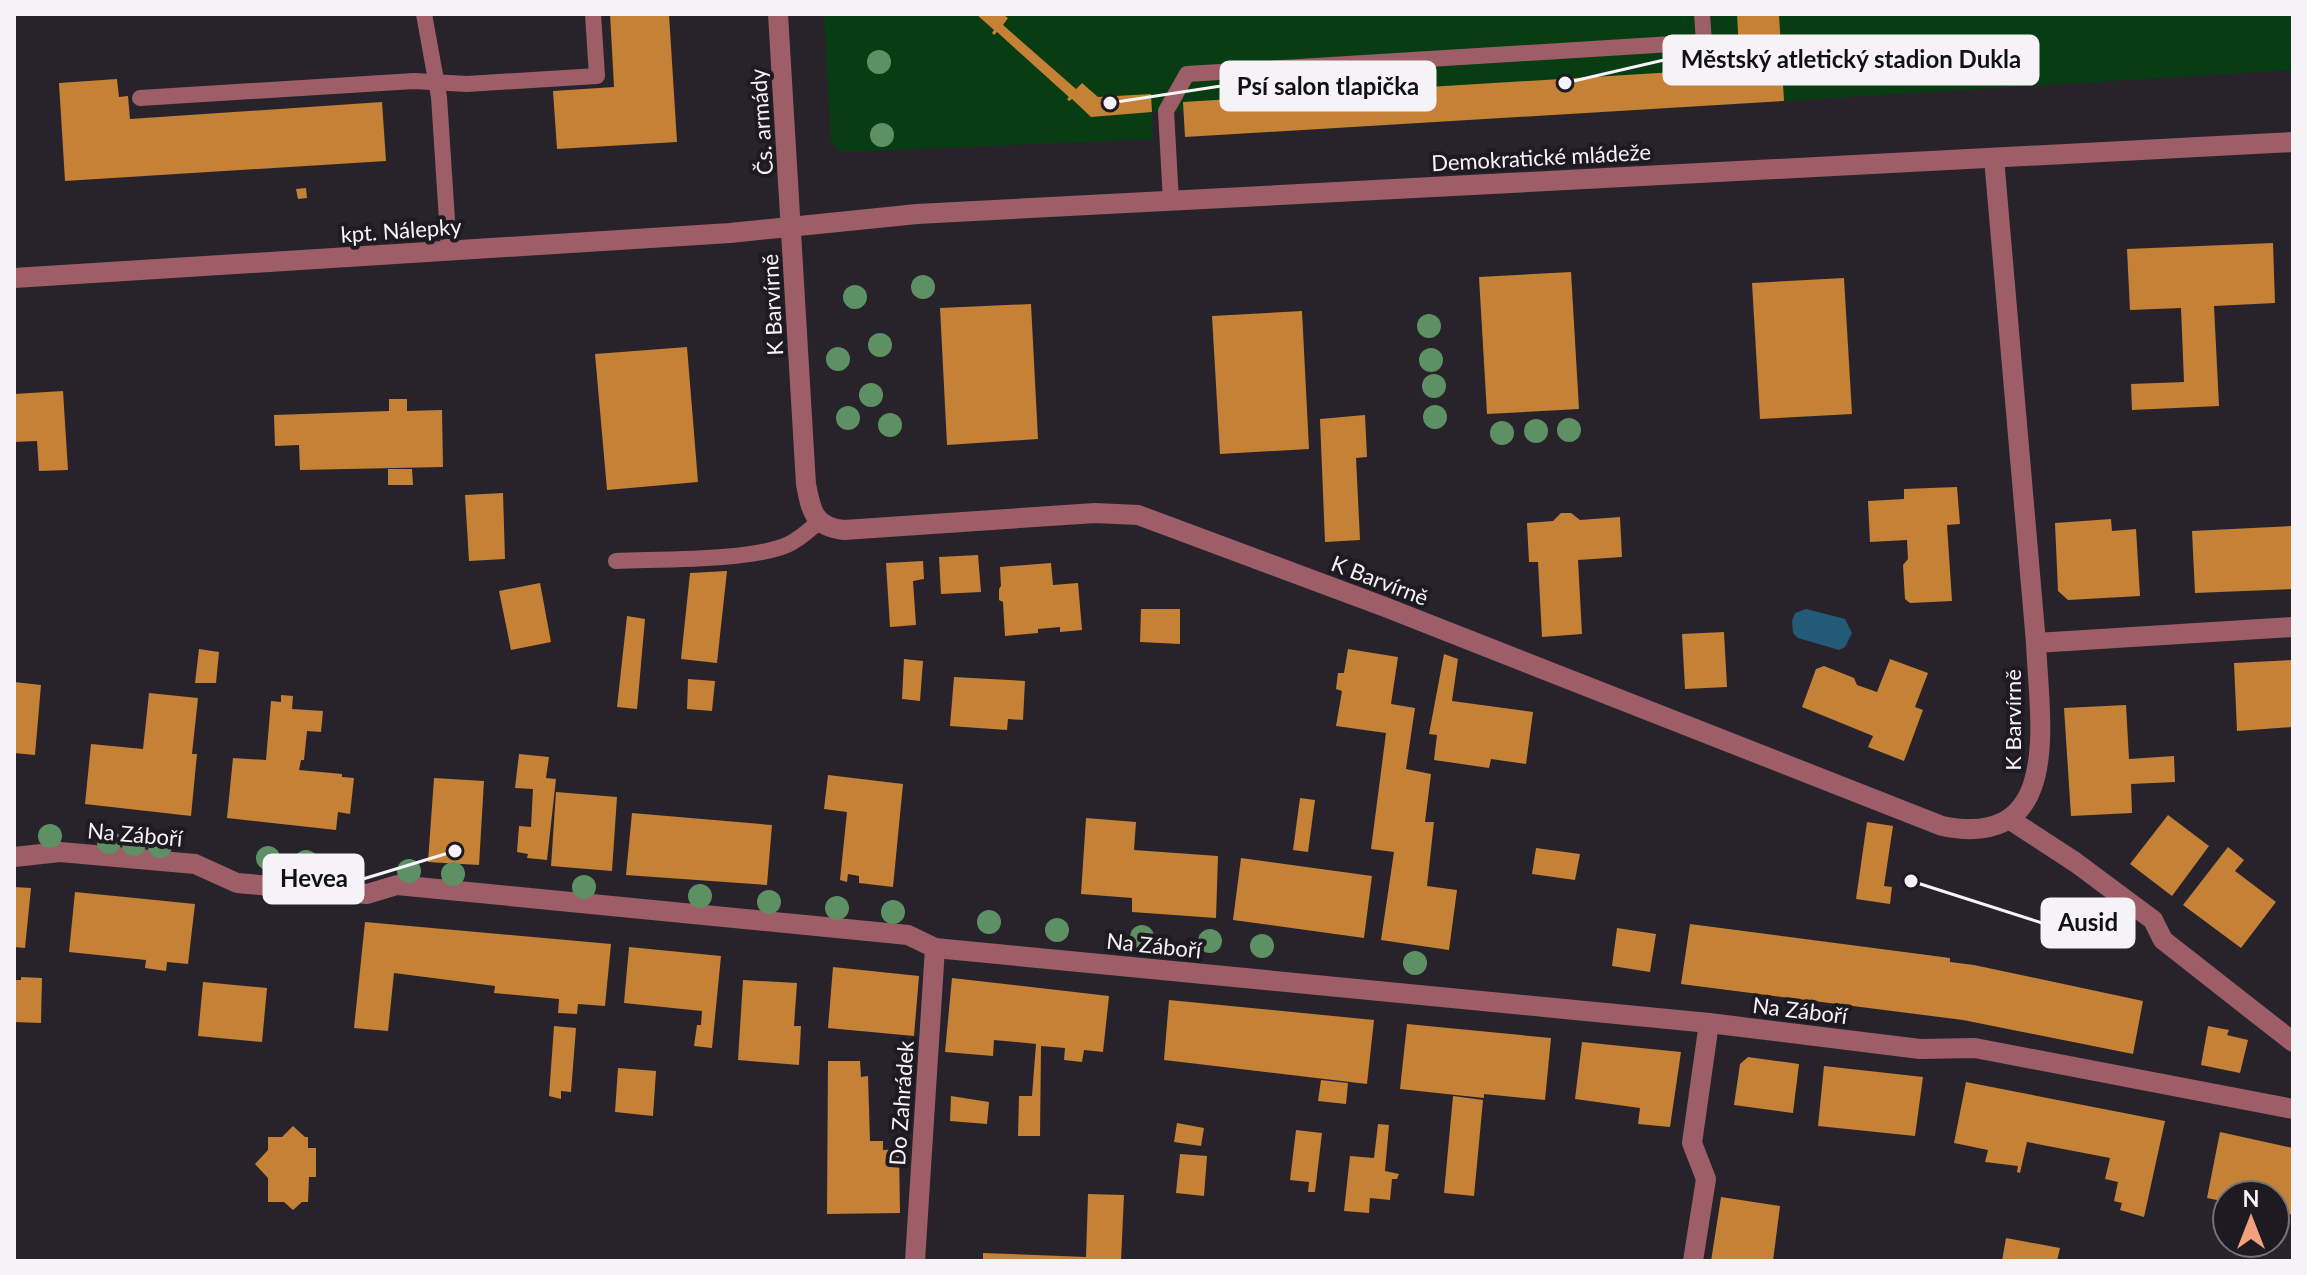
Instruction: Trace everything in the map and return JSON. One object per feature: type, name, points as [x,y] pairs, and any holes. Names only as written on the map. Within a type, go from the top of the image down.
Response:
[{"type":"street","name":"Čs. armády","points":[[778,14],[791,227]]},
{"type":"street","name":"Demokratické mládeže","points":[[791,227],[917,214],[2293,142]]},
{"type":"street","name":"K Barvírně","points":[[791,227],[806,484],[810,505],[819,522],[829,529],[1095,513],[1138,515],[1385,607],[1942,826],[1981,830],[1997,826],[2023,807],[2033,790],[2040,764],[2036,643],[1994,158]]},
{"type":"street","name":"kpt. Nálepky","points":[[14,278],[791,227]]},
{"type":"street","name":"K Barvírně","points":[[2036,643],[2293,627]]},
{"type":"street","points":[[2009,819],[2075,862],[2153,920],[2163,940],[2293,1042]]},
{"type":"street","name":"Na Záboří","points":[[14,857],[60,852],[195,864],[237,883],[367,894],[397,885],[413,886],[908,935],[935,948],[1709,1023],[1920,1049],[1975,1048],[2293,1109]]},
{"type":"street","name":"Do Zahrádek","points":[[915,1261],[935,948]]},
{"type":"street","points":[[1693,1261],[1706,1179],[1692,1143],[1709,1023]]},
{"type":"lane","points":[[424,14],[436,83],[449,251]]},
{"type":"lane","points":[[140,98],[414,81],[467,84],[597,76],[593,14]]},
{"type":"lane","points":[[1171,201],[1166,111],[1187,74],[1704,42],[1702,14]]},
{"type":"lane","points":[[616,561],[773,549],[798,539],[819,522]]},
{"type":"green space","points":[[824,14],[2293,14],[2293,70],[1185,137],[1183,111],[1152,112],[1153,139],[841,152],[831,142]]},
{"type":"water","points":[[1806,609],[1845,619],[1852,633],[1845,647],[1839,650],[1798,638],[1793,633],[1792,621],[1795,613]]},
{"type":"building","points":[[610,14],[669,14],[677,142],[557,149],[553,91],[614,87]]},
{"type":"building","points":[[976,14],[1003,14],[1008,18],[1003,25],[1076,89],[1082,83],[1098,97],[1151,94],[1152,112],[1091,117],[1072,99],[1069,101],[1069,97],[997,32],[994,35],[994,30]]},
{"type":"building","points":[[1737,14],[1779,14],[1784,101],[1185,137],[1183,102],[1740,68]]},
{"type":"building","points":[[117,79],[119,97],[128,96],[130,119],[382,102],[386,161],[65,181],[59,83]]},
{"type":"building","points":[[306,188],[307,198],[298,199],[296,189]]},
{"type":"building","points":[[2273,243],[2275,303],[2214,306],[2219,406],[2132,410],[2131,384],[2184,382],[2181,308],[2130,310],[2127,249]]},
{"type":"building","points":[[1571,272],[1579,409],[1487,414],[1479,277]]},
{"type":"building","points":[[1844,278],[1852,414],[1760,419],[1752,283]]},
{"type":"building","points":[[1031,304],[1038,439],[947,445],[940,308]]},
{"type":"building","points":[[1302,311],[1309,449],[1220,454],[1212,316]]},
{"type":"building","points":[[687,347],[698,482],[607,490],[595,354]]},
{"type":"building","points":[[63,391],[68,470],[39,471],[37,441],[14,442],[14,394]]},
{"type":"building","points":[[389,399],[407,399],[407,411],[442,410],[443,467],[300,470],[299,445],[275,446],[274,415],[389,411]]},
{"type":"building","points":[[1365,415],[1367,457],[1356,458],[1360,540],[1325,542],[1320,419]]},
{"type":"building","points":[[388,469],[412,469],[413,485],[388,485]]},
{"type":"building","points":[[1957,487],[1960,524],[1947,525],[1952,601],[1910,603],[1905,599],[1903,565],[1908,559],[1907,540],[1870,542],[1868,501],[1904,499],[1904,489]]},
{"type":"building","points":[[503,493],[505,559],[469,561],[465,495]]},
{"type":"building","points":[[1561,513],[1571,513],[1580,520],[1620,517],[1622,557],[1578,560],[1582,634],[1542,637],[1538,562],[1529,562],[1527,523],[1553,521]]},
{"type":"building","points":[[2111,519],[2112,531],[2136,529],[2140,596],[2068,600],[2058,591],[2055,523]]},
{"type":"building","points":[[2293,526],[2293,589],[2195,593],[2192,531]]},
{"type":"building","points":[[978,555],[981,592],[941,594],[939,557]]},
{"type":"building","points":[[923,561],[924,579],[913,581],[916,625],[890,627],[886,563]]},
{"type":"building","points":[[1051,563],[1053,585],[1078,583],[1082,630],[1060,632],[1060,627],[1005,636],[1003,602],[999,600],[1000,567]]},
{"type":"building","points":[[727,571],[717,663],[681,659],[690,573]]},
{"type":"building","points":[[540,583],[551,642],[511,650],[499,591]]},
{"type":"building","points":[[1141,609],[1180,609],[1180,644],[1140,642]]},
{"type":"building","points":[[627,616],[645,619],[637,709],[617,707]]},
{"type":"building","points":[[1724,632],[1727,687],[1685,689],[1682,634]]},
{"type":"building","points":[[199,649],[219,652],[216,683],[195,683]]},
{"type":"building","points":[[1348,649],[1398,657],[1391,704],[1415,708],[1406,769],[1431,774],[1425,822],[1434,822],[1427,886],[1457,890],[1449,950],[1381,940],[1394,852],[1371,849],[1386,733],[1336,726],[1342,691],[1336,689],[1338,673],[1344,673]]},
{"type":"building","points":[[1444,654],[1458,659],[1452,701],[1533,712],[1526,764],[1491,759],[1489,768],[1434,760],[1437,735],[1429,734]]},
{"type":"building","points":[[904,659],[923,661],[920,701],[902,699]]},
{"type":"building","points":[[1890,659],[1928,673],[1915,707],[1923,710],[1904,761],[1868,747],[1873,736],[1802,707],[1816,669],[1824,666],[1854,678],[1857,685],[1877,692]]},
{"type":"building","points":[[2293,660],[2293,727],[2237,731],[2234,663]]},
{"type":"building","points":[[954,677],[1025,681],[1023,720],[1008,719],[1007,730],[950,726]]},
{"type":"building","points":[[688,679],[715,681],[712,711],[687,709]]},
{"type":"building","points":[[14,682],[41,685],[35,755],[14,753]]},
{"type":"building","points":[[149,693],[198,698],[192,754],[197,754],[191,816],[85,804],[91,744],[143,749]]},
{"type":"building","points":[[281,695],[293,696],[292,709],[323,711],[321,732],[307,731],[304,760],[301,760],[299,770],[354,778],[350,814],[338,812],[336,830],[227,818],[233,758],[266,760],[271,701],[281,702]]},
{"type":"building","points":[[2126,705],[2129,759],[2174,756],[2175,782],[2131,784],[2132,813],[2071,816],[2064,708]]},
{"type":"building","points":[[519,754],[549,757],[546,778],[556,779],[547,860],[527,858],[528,854],[517,852],[519,826],[531,827],[533,789],[515,788]]},
{"type":"building","points":[[828,775],[903,784],[893,887],[859,883],[859,876],[848,874],[847,882],[840,880],[847,812],[824,809]]},
{"type":"building","points":[[434,778],[484,781],[479,865],[428,862]]},
{"type":"building","points":[[556,792],[617,797],[612,871],[551,866]]},
{"type":"building","points":[[1300,798],[1315,800],[1308,852],[1293,850]]},
{"type":"building","points":[[632,813],[772,825],[767,885],[626,875]]},
{"type":"building","points":[[2168,815],[2209,846],[2172,896],[2130,864]]},
{"type":"building","points":[[1086,818],[1136,822],[1134,850],[1218,856],[1216,918],[1132,912],[1132,898],[1081,894]]},
{"type":"building","points":[[1867,822],[1893,826],[1884,886],[1892,887],[1890,904],[1856,899]]},
{"type":"building","points":[[2228,847],[2244,860],[2235,871],[2276,902],[2241,948],[2183,905]]},
{"type":"building","points":[[1536,848],[1580,854],[1575,880],[1532,874]]},
{"type":"building","points":[[1241,858],[1372,876],[1364,938],[1233,920]]},
{"type":"building","points":[[14,887],[31,888],[25,948],[14,947]]},
{"type":"building","points":[[75,892],[195,904],[188,964],[167,962],[166,971],[145,968],[146,960],[69,952]]},
{"type":"building","points":[[365,922],[611,944],[605,1006],[578,1004],[577,1014],[558,1013],[559,999],[494,993],[495,986],[394,973],[388,1031],[354,1028]]},
{"type":"building","points":[[1690,924],[1950,958],[1950,962],[2143,1001],[2133,1054],[1963,1020],[1681,984]]},
{"type":"building","points":[[1617,928],[1656,934],[1650,972],[1612,966]]},
{"type":"building","points":[[629,947],[721,956],[712,1048],[694,1046],[702,1011],[624,1003]]},
{"type":"building","points":[[833,967],[919,976],[914,1036],[828,1028]]},
{"type":"building","points":[[21,977],[42,978],[41,1023],[14,1022],[14,980],[21,980]]},
{"type":"building","points":[[952,978],[1109,996],[1103,1052],[1084,1050],[1082,1062],[1064,1060],[1065,1048],[1041,1046],[1040,1136],[1018,1136],[1019,1096],[1032,1096],[1036,1044],[994,1040],[993,1056],[945,1052]]},
{"type":"building","points":[[743,980],[797,983],[794,1026],[801,1026],[799,1065],[738,1060]]},
{"type":"building","points":[[203,982],[267,988],[262,1042],[198,1036]]},
{"type":"building","points":[[1169,1000],[1374,1020],[1367,1084],[1164,1060]]},
{"type":"building","points":[[1407,1024],[1551,1038],[1545,1100],[1484,1094],[1484,1098],[1400,1089]]},
{"type":"building","points":[[554,1026],[576,1028],[571,1092],[561,1091],[561,1099],[549,1096]]},
{"type":"building","points":[[2208,1026],[2229,1030],[2227,1035],[2248,1040],[2240,1073],[2201,1065]]},
{"type":"building","points":[[1582,1042],[1681,1052],[1670,1127],[1638,1124],[1640,1108],[1575,1099]]},
{"type":"building","points":[[1748,1057],[1799,1064],[1793,1113],[1734,1105],[1740,1064]]},
{"type":"building","points":[[828,1061],[860,1061],[861,1077],[868,1076],[870,1141],[883,1141],[883,1150],[899,1149],[900,1213],[827,1214]]},
{"type":"building","points":[[1824,1066],[1923,1077],[1915,1136],[1818,1126]]},
{"type":"building","points":[[618,1068],[656,1071],[653,1116],[615,1112]]},
{"type":"building","points":[[1321,1080],[1348,1083],[1346,1104],[1318,1101]]},
{"type":"building","points":[[1966,1082],[2165,1121],[2144,1217],[2120,1210],[2122,1203],[2114,1201],[2118,1182],[2105,1179],[2110,1158],[2027,1142],[2020,1173],[2017,1172],[2018,1166],[1985,1162],[1988,1150],[1954,1143]]},
{"type":"building","points":[[951,1096],[989,1102],[987,1124],[950,1121]]},
{"type":"building","points":[[1453,1096],[1483,1100],[1474,1196],[1444,1193]]},
{"type":"building","points":[[1177,1123],[1204,1128],[1201,1146],[1174,1142]]},
{"type":"building","points":[[1378,1124],[1389,1125],[1385,1171],[1399,1174],[1397,1179],[1392,1179],[1390,1200],[1370,1198],[1369,1213],[1344,1211],[1350,1156],[1374,1158]]},
{"type":"building","points":[[293,1126],[308,1137],[308,1148],[316,1148],[316,1177],[309,1177],[308,1202],[302,1202],[293,1210],[284,1202],[268,1202],[268,1178],[255,1164],[268,1150],[268,1137],[282,1137]]},
{"type":"building","points":[[1296,1130],[1322,1133],[1315,1192],[1308,1192],[1309,1182],[1290,1180]]},
{"type":"building","points":[[2220,1132],[2293,1148],[2293,1215],[2291,1179],[2211,1179],[2211,1199],[2207,1198]]},
{"type":"building","points":[[1180,1154],[1207,1156],[1204,1196],[1176,1193]]},
{"type":"building","points":[[1088,1194],[1124,1195],[1121,1261],[983,1261],[983,1253],[1086,1257]]},
{"type":"building","points":[[1721,1197],[1780,1206],[1773,1261],[1711,1261]]},
{"type":"building","points":[[2006,1238],[2060,1248],[2057,1261],[2002,1261]]},
{"type":"place","name":"Městský atletický stadion Dukla","points":[[1565,83]]},
{"type":"place","name":"Psí salon tlapička","points":[[1110,103]]},
{"type":"place","name":"Hevea","points":[[455,851]]},
{"type":"place","name":"Ausid","points":[[1911,881]]}]
